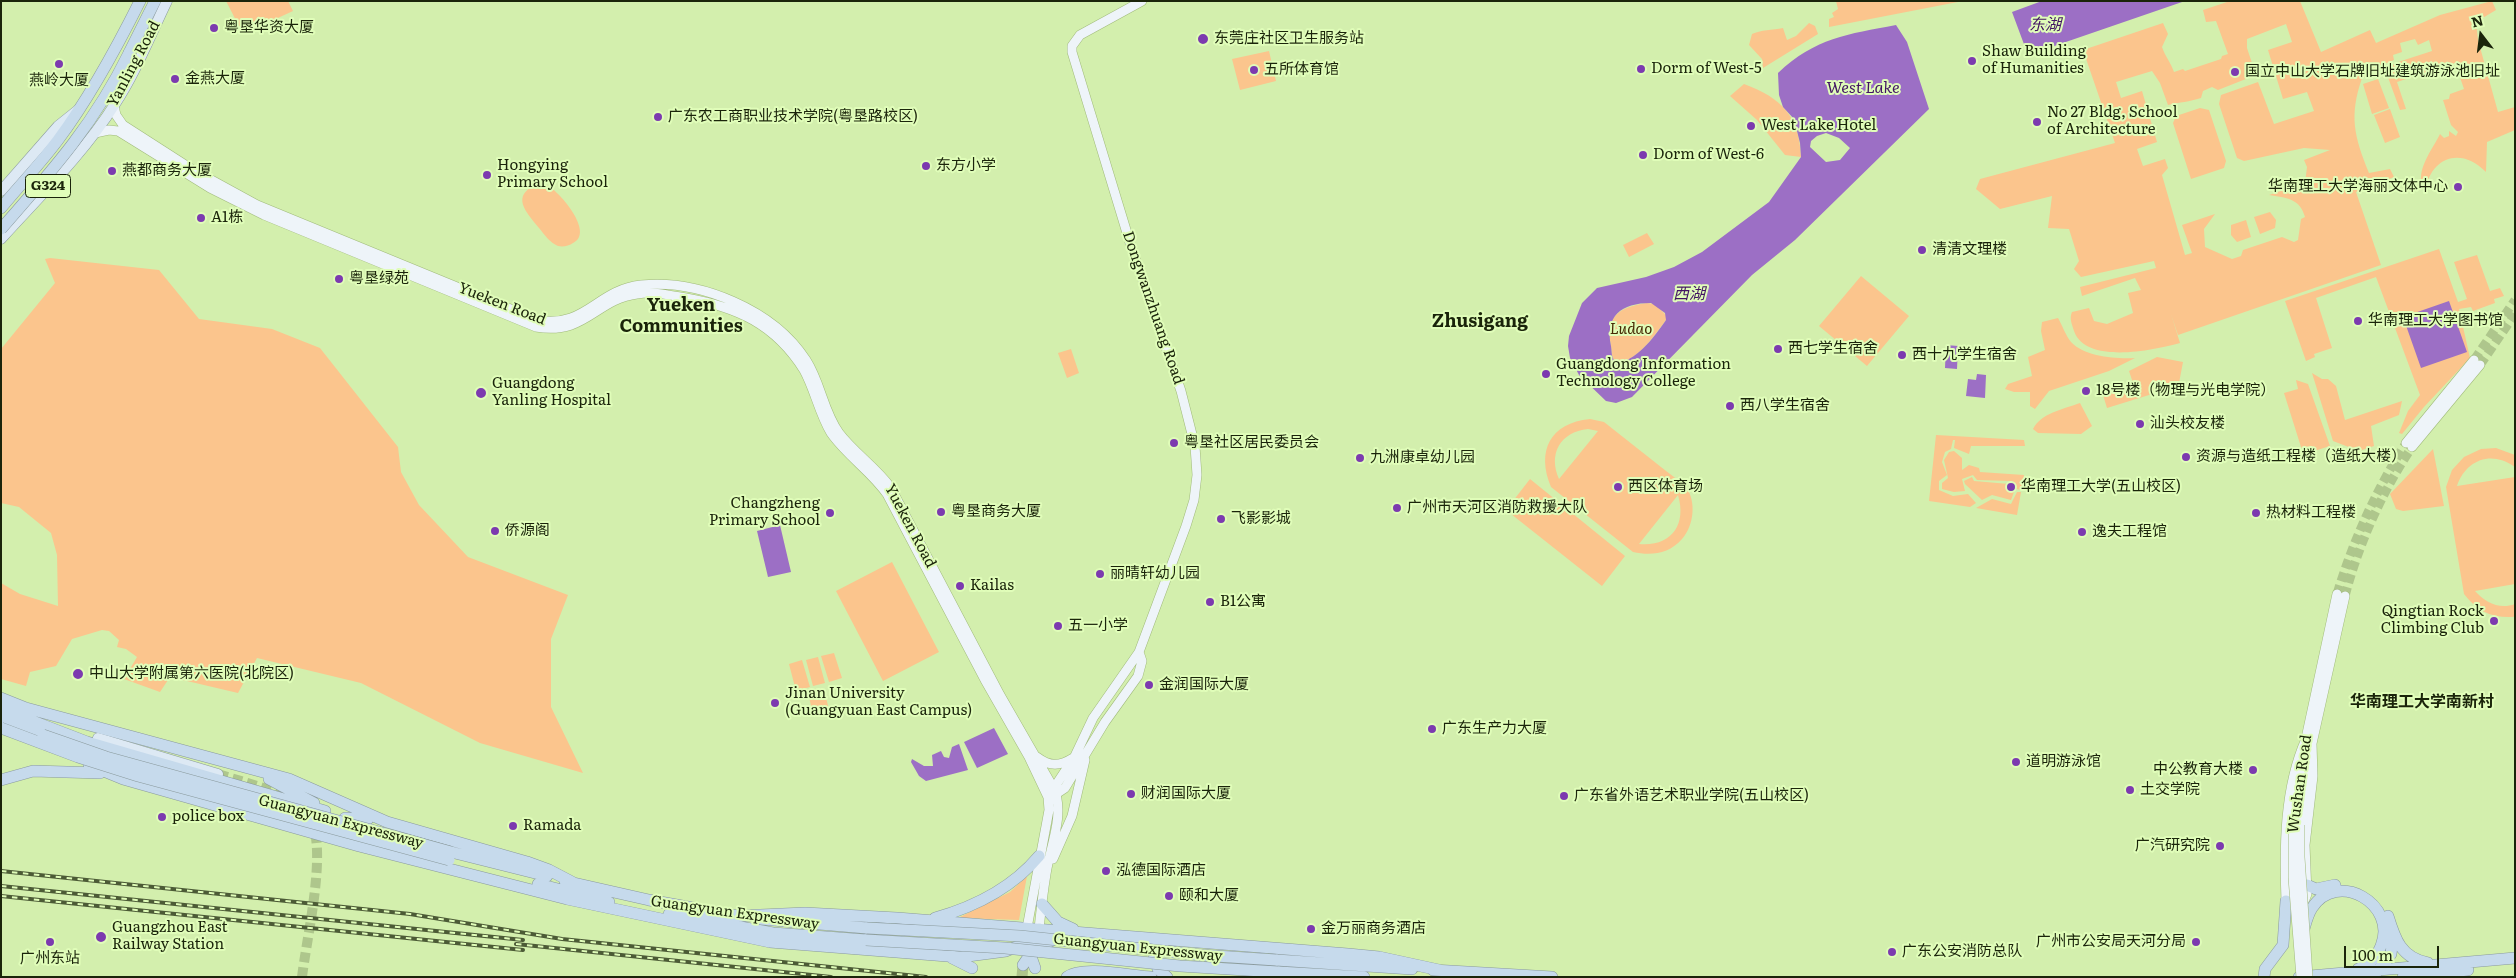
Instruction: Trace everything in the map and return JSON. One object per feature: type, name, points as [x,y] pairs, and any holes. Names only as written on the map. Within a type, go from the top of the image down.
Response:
[{"type":"highway","name":"Yanling Road","points":[[1,208],[56,142],[79,109],[122,38],[140,1]]},
{"type":"highway","points":[[1,229],[85,130],[109,93],[155,1]]},
{"type":"highway","points":[[1,698],[18,710],[87,742],[325,810]]},
{"type":"highway","points":[[1,709],[18,710],[309,786],[387,822]]},
{"type":"highway","points":[[18,710],[98,738]]},
{"type":"highway","name":"Guangyuan Expressway","points":[[1,717],[62,742],[106,757],[602,900],[773,933],[866,934]]},
{"type":"highway","points":[[1,729],[123,779],[330,836],[359,846],[610,910],[788,944],[945,956],[994,954],[1084,934]]},
{"type":"highway","name":"Guangyuan Expressway","points":[[1,729],[138,776],[450,856],[649,900],[738,916],[866,934],[1180,966],[1439,970],[1552,977]]},
{"type":"highway","points":[[253,770],[325,810],[336,822],[330,836]]},
{"type":"highway","points":[[1,780],[33,771],[108,773]]},
{"type":"highway","points":[[359,846],[343,830],[342,820],[352,817],[387,822],[526,862],[549,870],[572,882]]},
{"type":"highway","points":[[927,921],[964,908],[1010,884],[1023,874],[1039,856]]},
{"type":"highway","points":[[2307,885],[2316,889],[2341,885],[2362,890],[2382,906],[2394,936],[2412,958],[2425,963],[2444,964]]},
{"type":"highway","points":[[2304,929],[2312,908],[2330,893],[2348,891],[2367,898],[2381,915],[2384,931],[2383,942],[2372,962],[2350,972]]},
{"type":"highway","points":[[2264,977],[2265,969],[2282,945],[2286,901]]},
{"type":"highway","points":[[1042,904],[1060,923],[1084,934]]},
{"type":"highway","points":[[610,910],[704,921]]},
{"type":"highway","points":[[738,916],[805,913],[996,925],[1084,934],[1379,956],[1439,970]]},
{"type":"highway","points":[[945,956],[956,948],[959,942],[957,929],[951,922]]},
{"type":"highway","points":[[996,925],[1013,933],[1031,947]]},
{"type":"highway","points":[[1029,967],[1033,928]]},
{"type":"highway","points":[[2376,973],[2390,954],[2394,936]]},
{"type":"highway","points":[[1120,974],[1104,962],[1101,951],[1108,942],[1124,937]]},
{"type":"highway","points":[[1167,977],[1158,969],[1154,957],[1159,946],[1172,941]]},
{"type":"highway","points":[[945,956],[972,968]]},
{"type":"highway","points":[[2300,977],[2350,972],[2376,973],[2444,964],[2515,958]]},
{"type":"highway","points":[[2403,977],[2515,964]]},
{"type":"highway","name":"Guangyuan Expressway","points":[[1277,966],[1364,977]]},
{"type":"highway","points":[[1067,977],[1072,973],[1084,971],[1151,977]]},
{"type":"main road","name":"Yanling Road","points":[[1,239],[95,133],[114,106],[132,76],[167,1]]},
{"type":"main road","name":"Dongwanzhuang Road","points":[[1053,794],[1075,756],[1093,718],[1139,652],[1190,512],[1197,475],[1196,458],[1181,391],[1130,243],[1072,46],[1080,35],[1142,1]]},
{"type":"main road","name":"Yueken Road","points":[[114,106],[116,115],[122,125],[236,194],[536,320],[552,323],[567,321],[580,316],[615,292],[641,285],[678,287],[706,292],[748,308],[783,333],[806,360],[831,419],[839,432],[879,472],[891,488],[1000,695],[1036,757],[1053,794],[1057,816],[1042,904],[1033,928]]},
{"type":"main road","name":"Yanling Road","points":[[1,190],[58,126],[79,109]]},
{"type":"main road","name":"Yueken Road","points":[[95,133],[109,130],[118,131],[210,188],[264,215],[536,327],[549,330],[572,326],[620,298],[649,293],[727,307],[765,327],[789,350],[805,373],[825,422],[832,434],[841,446],[872,473],[887,494],[984,680],[1029,758],[1053,794],[1039,856],[1033,928]]},
{"type":"main road","points":[[2409,445],[2477,362]]},
{"type":"main road","name":"Wushan Road","points":[[2300,977],[2293,878],[2297,825],[2309,741],[2341,595]]},
{"type":"main road","name":"Dongwanzhuang Road","points":[[1053,794],[1064,788],[1105,722],[1138,676],[1142,661],[1139,652]]},
{"type":"main road","points":[[98,738],[218,774]]},
{"type":"main road","points":[[2309,741],[2313,776],[2305,845],[2307,885],[2305,899],[2300,902],[2286,901],[2290,790],[2294,768],[2309,741]]},
{"type":"main road","points":[[1046,873],[1072,816],[1086,753]]},
{"type":"main road","points":[[1036,757],[1055,765],[1064,764],[1075,756]]},
{"type":"main road","name":"Wushan Road","points":[[2297,825],[2308,977]]},
{"type":"green space","points":[[226,1],[288,1],[293,11],[243,34]]},
{"type":"green space","points":[[1836,1],[1963,1],[1829,27],[1829,19],[1834,17],[1832,13],[1838,9]]},
{"type":"green space","points":[[2230,1],[2300,1],[2321,52],[2370,30],[2376,43],[2440,15],[2492,1],[2496,10],[2476,22],[2478,40],[2498,112],[2515,107],[2515,130],[2487,142],[2486,172],[2467,159],[2448,159],[2440,163],[2433,170],[2425,192],[2421,177],[2428,155],[2440,134],[2444,138],[2449,136],[2449,131],[2456,136],[2458,132],[2451,125],[2443,100],[2449,99],[2450,94],[2464,89],[2455,63],[2397,82],[2406,109],[2400,110],[2386,72],[2395,63],[2432,51],[2429,40],[2418,45],[2415,39],[2400,43],[2402,52],[2393,55],[2394,60],[2362,78],[2358,91],[2355,115],[2357,137],[2369,173],[2390,169],[2394,177],[2356,192],[2381,265],[2178,335],[2171,314],[2180,343],[2154,349],[2122,352],[2106,352],[2092,348],[2081,342],[2074,331],[2071,319],[2072,312],[2089,308],[2094,321],[2107,324],[2133,313],[2128,293],[2141,290],[2135,278],[2082,296],[2080,287],[2156,268],[2154,261],[2081,277],[2074,269],[2079,261],[2069,229],[2048,228],[2052,196],[2000,209],[1976,189],[1980,179],[2115,143],[2083,50],[2163,23],[2168,34],[2162,47],[2174,72],[2183,69],[2185,71],[2221,59],[2222,56],[2228,54],[2216,21],[2206,22],[2203,10]],"holes":[[[2286,24],[2292,42],[2268,50],[2283,99],[2307,92],[2314,111],[2274,124],[2258,82],[2221,95],[2219,104],[2237,158],[2244,161],[2304,148],[2330,150],[2304,160],[2307,167],[2305,183],[2269,195],[2292,200],[2300,206],[2305,217],[2301,219],[2298,240],[2294,242],[2282,237],[2243,250],[2241,256],[2232,259],[2205,247],[2204,229],[2215,214],[2182,225],[2192,253],[2185,255],[2162,175],[2168,168],[2165,159],[2143,166],[2137,149],[2157,142],[2142,91],[2121,98],[2116,82],[2152,71],[2160,83],[2168,105],[2201,98],[2203,91],[2212,87],[2218,90],[2256,75],[2247,48],[2247,39]]]},
{"type":"green space","points":[[1809,23],[1815,26],[1818,34],[1763,68],[1762,59],[1749,45],[1752,34],[1783,28],[1787,40],[1796,36]]},
{"type":"green space","name":"五所体育馆","points":[[1269,51],[1276,81],[1240,90],[1232,59]]},
{"type":"green space","points":[[2378,79],[2389,108],[2372,114],[2363,84]]},
{"type":"green space","points":[[1744,84],[1769,96],[1786,110],[1797,130],[1801,157],[1785,155],[1757,120],[1730,96]]},
{"type":"green space","points":[[2200,108],[2209,110],[2226,161],[2224,168],[2191,179],[2173,123],[2176,116]]},
{"type":"green space","points":[[2390,109],[2400,137],[2385,143],[2374,115]]},
{"type":"green space","points":[[537,184],[546,185],[553,190],[573,213],[580,231],[579,238],[571,244],[558,246],[552,243],[529,216],[522,199],[529,189]]},
{"type":"green space","points":[[2270,212],[2276,220],[2275,228],[2260,234],[2254,217]]},
{"type":"green space","points":[[2246,220],[2251,237],[2237,242],[2231,235],[2231,225]]},
{"type":"green space","points":[[1647,233],[1654,244],[1629,257],[1623,245]]},
{"type":"green space","points":[[2439,249],[2458,302],[2467,299],[2454,262],[2477,255],[2490,291],[2500,288],[2504,296],[2494,299],[2495,303],[2473,311],[2471,307],[2459,309],[2470,358],[2424,407],[2402,434],[2399,433],[2408,411],[2420,395],[2376,277],[2316,298],[2332,348],[2314,354],[2315,357],[2306,361],[2285,301]]},
{"type":"green space","points":[[45,259],[159,270],[199,319],[272,329],[320,348],[398,447],[401,472],[419,505],[468,557],[568,595],[551,639],[551,707],[583,773],[480,743],[361,683],[257,658],[238,693],[170,677],[160,692],[124,679],[137,657],[126,649],[117,647],[119,640],[109,631],[102,630],[72,639],[56,666],[30,672],[26,686],[1,679],[1,583],[20,594],[58,606],[57,555],[51,533],[19,507],[1,503],[1,349],[55,283]]},
{"type":"green space","points":[[1861,276],[1909,316],[1867,366],[1819,326]]},
{"type":"green space","name":"Ludao","points":[[1647,303],[1655,304],[1666,315],[1666,320],[1651,340],[1637,354],[1630,359],[1615,361],[1612,356],[1610,336],[1612,320],[1622,310]]},
{"type":"green space","points":[[2058,318],[2071,342],[2084,351],[2101,356],[2135,358],[2109,371],[2049,391],[2035,409],[2030,406],[2030,392],[2014,392],[2005,389],[2008,384],[2032,376],[2028,357],[2045,350],[2041,331],[2042,322]]},
{"type":"green space","points":[[1071,349],[1079,373],[1067,378],[1058,353]]},
{"type":"green space","points":[[2157,357],[2183,362],[2179,383],[2162,391],[2107,408],[2103,395],[2133,383],[2129,371]]},
{"type":"green space","points":[[2312,373],[2322,379],[2328,379],[2336,386],[2345,420],[2402,401],[2399,415],[2371,426],[2374,446],[2359,451],[2333,441]]},
{"type":"green space","points":[[2296,380],[2308,384],[2330,446],[2308,453],[2301,447],[2284,393],[2298,389]]},
{"type":"green space","points":[[2080,403],[2092,426],[2081,434],[2038,433],[2033,429],[2047,415]]},
{"type":"green space","name":"西区体育场","points":[[1590,419],[1604,422],[1685,486],[1691,498],[1692,513],[1686,534],[1677,544],[1659,553],[1633,552],[1551,487],[1545,462],[1546,451],[1556,433],[1565,426]],"holes":[[[1588,429],[1598,431],[1559,479],[1555,461],[1559,446],[1570,435]],[[1678,495],[1680,516],[1674,532],[1660,542],[1639,544]]]},
{"type":"green space","points":[[1936,435],[2024,440],[2025,446],[1971,446],[1969,454],[1954,448],[1955,440],[1953,440],[1951,449],[1945,452],[1942,462],[1947,475],[1939,481],[1939,490],[1953,496],[1968,494],[1976,503],[1970,507],[1929,501]]},
{"type":"green space","points":[[2496,448],[2515,455],[2515,467],[2497,459],[2480,460],[2466,470],[2457,486],[2515,477],[2515,584],[2475,591],[2483,599],[2493,604],[2509,606],[2515,604],[2515,616],[2513,617],[2491,615],[2479,609],[2464,594],[2446,487],[2452,470],[2464,457],[2481,449]]},
{"type":"green space","points":[[2433,449],[2444,506],[2403,511],[2396,509],[2390,494]]},
{"type":"green space","points":[[1954,451],[1962,458],[1962,470],[1969,465],[1979,468],[1980,472],[2024,475],[2022,490],[2016,489],[2012,481],[1977,480],[1973,475],[1962,479],[1965,491],[1954,492],[1942,489],[1942,483],[1948,478],[1944,460],[1949,452]]},
{"type":"green space","points":[[1972,477],[1974,481],[2009,484],[2014,492],[2011,500],[1992,495],[1982,500],[1965,484],[1964,481]]},
{"type":"green space","points":[[1530,479],[1625,556],[1602,586],[1506,510]]},
{"type":"green space","points":[[2017,492],[2021,492],[2017,515],[1976,508],[1992,499],[2011,504]]},
{"type":"green space","points":[[892,562],[939,652],[883,681],[836,591]]},
{"type":"green space","points":[[834,653],[842,678],[829,682],[821,656]]},
{"type":"green space","points":[[818,657],[825,683],[813,686],[806,660]]},
{"type":"green space","points":[[802,660],[810,687],[796,691],[789,664]]},
{"type":"green space","points":[[824,689],[829,710],[813,714],[808,693]]},
{"type":"green space","points":[[1027,876],[1019,920],[958,918],[1010,892]]},
{"type":"water","name":"东湖","points":[[2042,1],[2185,1],[2028,55],[2012,12]]},
{"type":"water","points":[[1896,25],[1907,42],[1929,109],[1795,240],[1752,275],[1632,397],[1616,403],[1606,401],[1579,375],[1570,358],[1569,336],[1582,303],[1597,288],[1646,277],[1674,267],[1702,252],[1769,202],[1801,157],[1800,143],[1794,119],[1783,107],[1779,95],[1778,73],[1805,52],[1833,39]],"holes":[[[1826,133],[1839,138],[1850,148],[1840,160],[1826,162],[1810,147],[1811,141],[1817,136]],[[1651,303],[1665,313],[1666,320],[1651,340],[1637,354],[1630,359],[1615,361],[1612,356],[1610,336],[1610,327],[1613,319],[1618,313],[1631,306]]]},
{"type":"water","points":[[2449,301],[2467,352],[2421,368],[2403,317]]},
{"type":"water","points":[[1946,345],[1958,346],[1957,369],[1945,368]]},
{"type":"water","points":[[1977,374],[1986,375],[1985,398],[1966,396],[1968,379],[1976,380]]},
{"type":"water","points":[[780,525],[791,572],[768,577],[757,531]]},
{"type":"water","points":[[994,728],[1008,754],[977,768],[964,742]]},
{"type":"water","points":[[959,744],[968,770],[926,781],[919,776],[911,762],[912,759],[924,766],[933,766],[932,755],[941,751],[944,757],[949,758],[952,747]]},
{"type":"tunnel","points":[[2474,360],[2515,300]]},
{"type":"tunnel","points":[[2480,365],[2515,314]]},
{"type":"tunnel","points":[[2337,594],[2366,516],[2406,443]]},
{"type":"tunnel","points":[[2345,596],[2372,518],[2412,447]]},
{"type":"tunnel","points":[[218,774],[283,794]]},
{"type":"tunnel","points":[[302,977],[316,880],[317,843],[314,827]]},
{"type":"tunnel","points":[[1022,977],[1023,965]]},
{"type":"railway","points":[[1,871],[410,914],[562,939],[926,977]]},
{"type":"railway","points":[[1,886],[523,940]]},
{"type":"railway","points":[[1,896],[523,950]]},
{"type":"railway","points":[[516,944],[831,977]]},
{"type":"place","name":"粤垦华资大厦","points":[[214,28]]},
{"type":"place","name":"东莞庄社区卫生服务站","points":[[1203,39]]},
{"type":"place","name":"Shaw Building of Humanities","points":[[1972,61]]},
{"type":"place","name":"燕岭大厦","points":[[59,64]]},
{"type":"place","name":"Dorm of West-5","points":[[1641,69]]},
{"type":"place","name":"五所体育馆","points":[[1254,70]]},
{"type":"place","name":"国立中山大学石牌旧址建筑游泳池旧址","points":[[2235,72]]},
{"type":"place","name":"金燕大厦","points":[[175,79]]},
{"type":"place","name":"广东农工商职业技术学院(粤垦路校区)","points":[[658,117]]},
{"type":"place","name":"No 27 Bldg, School of Architecture","points":[[2037,122]]},
{"type":"place","name":"West Lake Hotel","points":[[1751,126]]},
{"type":"place","name":"Dorm of West-6","points":[[1643,155]]},
{"type":"place","name":"东方小学","points":[[926,166]]},
{"type":"place","name":"燕都商务大厦","points":[[112,171]]},
{"type":"place","name":"Hongying Primary School","points":[[487,175]]},
{"type":"place","name":"华南理工大学海丽文体中心","points":[[2458,187]]},
{"type":"place","name":"A1栋","points":[[201,218]]},
{"type":"place","name":"清清文理楼","points":[[1922,250]]},
{"type":"place","name":"粤垦绿苑","points":[[339,279]]},
{"type":"place","name":"华南理工大学图书馆","points":[[2358,321]]},
{"type":"place","name":"西七学生宿舍","points":[[1778,349]]},
{"type":"place","name":"西十九学生宿舍","points":[[1902,355]]},
{"type":"place","name":"Guangdong Information Technology College","points":[[1546,374]]},
{"type":"place","name":"18号楼（物理与光电学院）","points":[[2086,391]]},
{"type":"place","name":"Guangdong Yanling Hospital","points":[[481,393]]},
{"type":"place","name":"西八学生宿舍","points":[[1730,406]]},
{"type":"place","name":"汕头校友楼","points":[[2140,424]]},
{"type":"place","name":"粤垦社区居民委员会","points":[[1174,443]]},
{"type":"place","name":"资源与造纸工程楼（造纸大楼）","points":[[2186,457]]},
{"type":"place","name":"九洲康卓幼儿园","points":[[1360,458]]},
{"type":"place","name":"西区体育场","points":[[1618,487]]},
{"type":"place","name":"华南理工大学(五山校区)","points":[[2011,487]]},
{"type":"place","name":"广州市天河区消防救援大队","points":[[1397,508]]},
{"type":"place","name":"粤垦商务大厦","points":[[941,512]]},
{"type":"place","name":"Changzheng Primary School","points":[[830,513]]},
{"type":"place","name":"热材料工程楼","points":[[2256,513]]},
{"type":"place","name":"飞影影城","points":[[1221,519]]},
{"type":"place","name":"侨源阁","points":[[495,531]]},
{"type":"place","name":"逸夫工程馆","points":[[2082,532]]},
{"type":"place","name":"丽晴轩幼儿园","points":[[1100,574]]},
{"type":"place","name":"Kailas","points":[[960,586]]},
{"type":"place","name":"B1公寓","points":[[1210,602]]},
{"type":"place","name":"Qingtian Rock Climbing Club","points":[[2494,621]]},
{"type":"place","name":"五一小学","points":[[1058,626]]},
{"type":"place","name":"中山大学附属第六医院(北院区)","points":[[78,674]]},
{"type":"place","name":"金润国际大厦","points":[[1149,685]]},
{"type":"place","name":"Jinan University (Guangyuan East Campus)","points":[[775,703]]},
{"type":"place","name":"广东生产力大厦","points":[[1432,729]]},
{"type":"place","name":"道明游泳馆","points":[[2016,762]]},
{"type":"place","name":"中公教育大楼","points":[[2253,770]]},
{"type":"place","name":"土交学院","points":[[2130,790]]},
{"type":"place","name":"财润国际大厦","points":[[1131,794]]},
{"type":"place","name":"广东省外语艺术职业学院(五山校区)","points":[[1564,796]]},
{"type":"place","name":"police box","points":[[162,817]]},
{"type":"place","name":"Ramada","points":[[513,826]]},
{"type":"place","name":"广汽研究院","points":[[2220,846]]},
{"type":"place","name":"泓德国际酒店","points":[[1106,871]]},
{"type":"place","name":"颐和大厦","points":[[1169,896]]},
{"type":"place","name":"金万丽商务酒店","points":[[1311,929]]},
{"type":"place","name":"Guangzhou East Railway Station","points":[[101,937]]},
{"type":"place","name":"广州东站","points":[[50,942]]},
{"type":"place","name":"广州市公安局天河分局","points":[[2196,942]]},
{"type":"place","name":"广东公安消防总队","points":[[1892,952]]},
{"type":"district","name":"Yueken Communities","points":[[681,316]]},
{"type":"district","name":"Zhusigang","points":[[1480,322]]},
{"type":"district","name":"华南理工大学南新村","points":[[2422,702]]},
{"type":"water label","name":"West Lake","points":[[1863,88]]},
{"type":"water label","name":"西湖","points":[[1689,294]]}]
